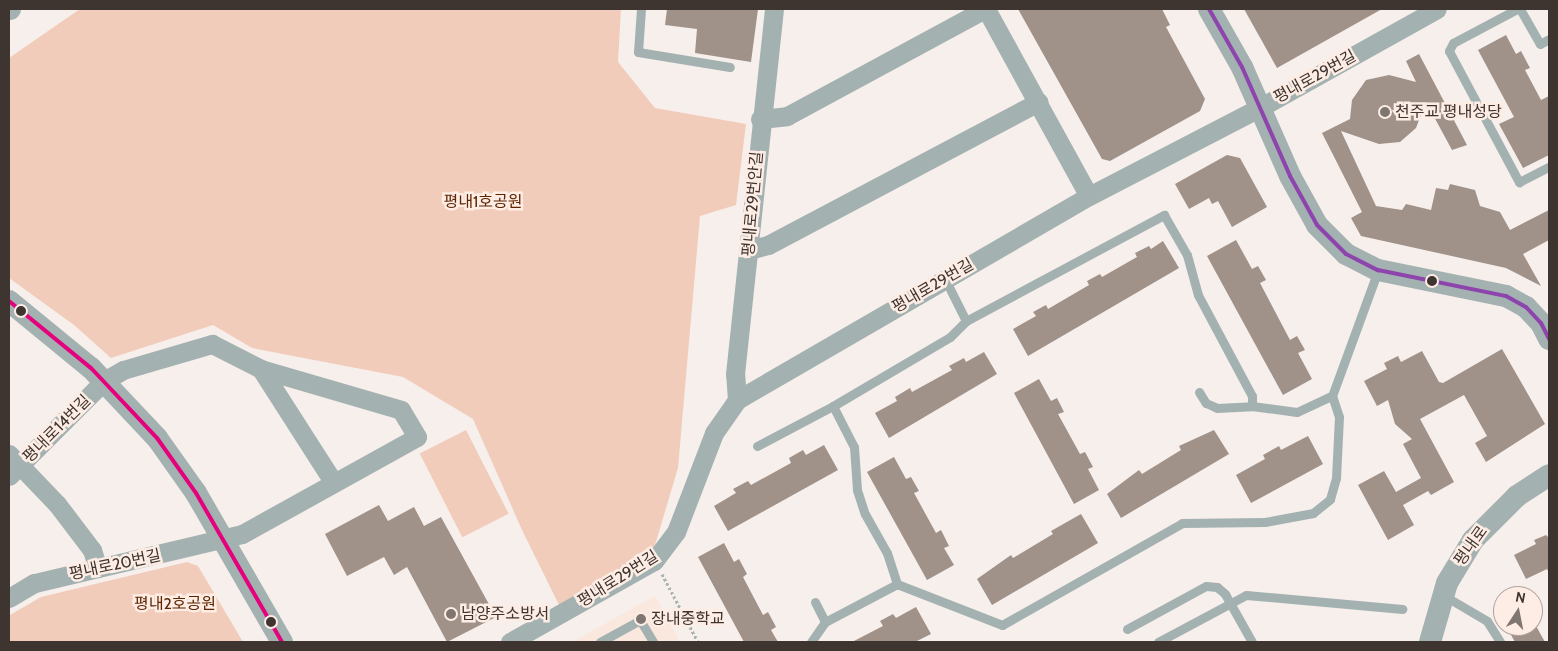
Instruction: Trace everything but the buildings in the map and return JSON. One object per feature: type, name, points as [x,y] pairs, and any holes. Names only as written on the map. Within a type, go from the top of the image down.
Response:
[{"type":"street","name":"평내로29번안길","points":[[737,400],[735,374],[749,250],[760,119],[774,9]]},
{"type":"street","points":[[760,119],[787,116],[986,9],[1089,196]]},
{"type":"street","points":[[1209,9],[1261,107],[1290,176],[1317,225],[1346,254],[1378,270],[1506,296],[1526,307],[1541,323],[1549,339]]},
{"type":"street","name":"평내로29번길","points":[[510,642],[654,561],[676,532],[714,433],[737,400],[1089,196],[1261,107],[1411,15],[1437,9]]},
{"type":"street","points":[[749,250],[768,245],[1038,102]]},
{"type":"street","points":[[9,301],[104,381],[157,438],[196,493],[282,642]]},
{"type":"street","name":"평내로14번길","points":[[13,465],[104,381],[123,370],[212,344],[261,369]]},
{"type":"street","points":[[261,369],[334,483]]},
{"type":"street","name":"평내로20번길","points":[[9,598],[34,583],[187,549],[242,534],[417,437],[401,410],[261,369]]},
{"type":"street","points":[[13,465],[92,550],[98,568]]},
{"type":"street","name":"평내로","points":[[1430,642],[1443,595],[1458,562],[1492,517],[1549,475]]},
{"type":"lane","points":[[641,9],[638,52],[730,67]]},
{"type":"lane","points":[[1549,39],[1540,44],[1518,9],[1453,43],[1449,51],[1519,182],[1549,167]]},
{"type":"lane","points":[[758,446],[833,406],[950,337],[966,320],[1164,215],[1187,255],[1198,296],[1252,396],[1252,406]]},
{"type":"lane","points":[[811,642],[825,622],[897,584],[1002,625],[1182,522],[1265,522],[1313,513],[1330,498],[1339,464],[1339,417],[1332,396],[1378,270]]},
{"type":"lane","points":[[945,279],[966,320]]},
{"type":"lane","points":[[1199,392],[1206,403],[1217,408],[1252,406],[1297,412],[1332,396]]},
{"type":"lane","points":[[833,406],[854,447],[857,490],[865,514],[888,553],[897,584]]},
{"type":"lane","points":[[1127,629],[1206,586],[1216,587],[1229,602],[1252,642]]},
{"type":"lane","points":[[1158,642],[1229,602],[1246,595],[1402,609]]},
{"type":"lane","points":[[1443,595],[1487,621],[1500,642]]},
{"type":"lane","points":[[815,602],[825,622]]},
{"type":"lane","points":[[601,642],[640,620],[653,642]]},
{"type":"path","points":[[654,561],[698,642]]},
{"type":"shaded area","name":"장내중학교","points":[[655,596],[680,642],[572,642]]},
{"type":"green space","name":"평내1호공원","points":[[80,9],[621,9],[618,62],[655,108],[746,124],[736,205],[700,216],[678,468],[652,555],[561,609],[522,530],[473,419],[403,377],[252,348],[213,325],[111,358],[74,325],[9,278],[9,58]]},
{"type":"green space","points":[[466,430],[509,514],[462,537],[420,454]]},
{"type":"green space","name":"평내2호공원","points":[[187,562],[198,566],[243,642],[9,642],[10,615],[41,597]]},
{"type":"transit line","points":[[1209,9],[1242,67],[1290,176],[1317,225],[1346,254],[1378,270],[1506,296],[1526,307],[1541,323],[1549,339]]},
{"type":"transit line","points":[[9,301],[91,368],[157,438],[196,493],[282,642]]},
{"type":"place","name":"천주교 평내성당","points":[[1385,112]]},
{"type":"place","name":"남양주소방서","points":[[451,614]]},
{"type":"place","name":"장내중학교","points":[[641,619]]}]
